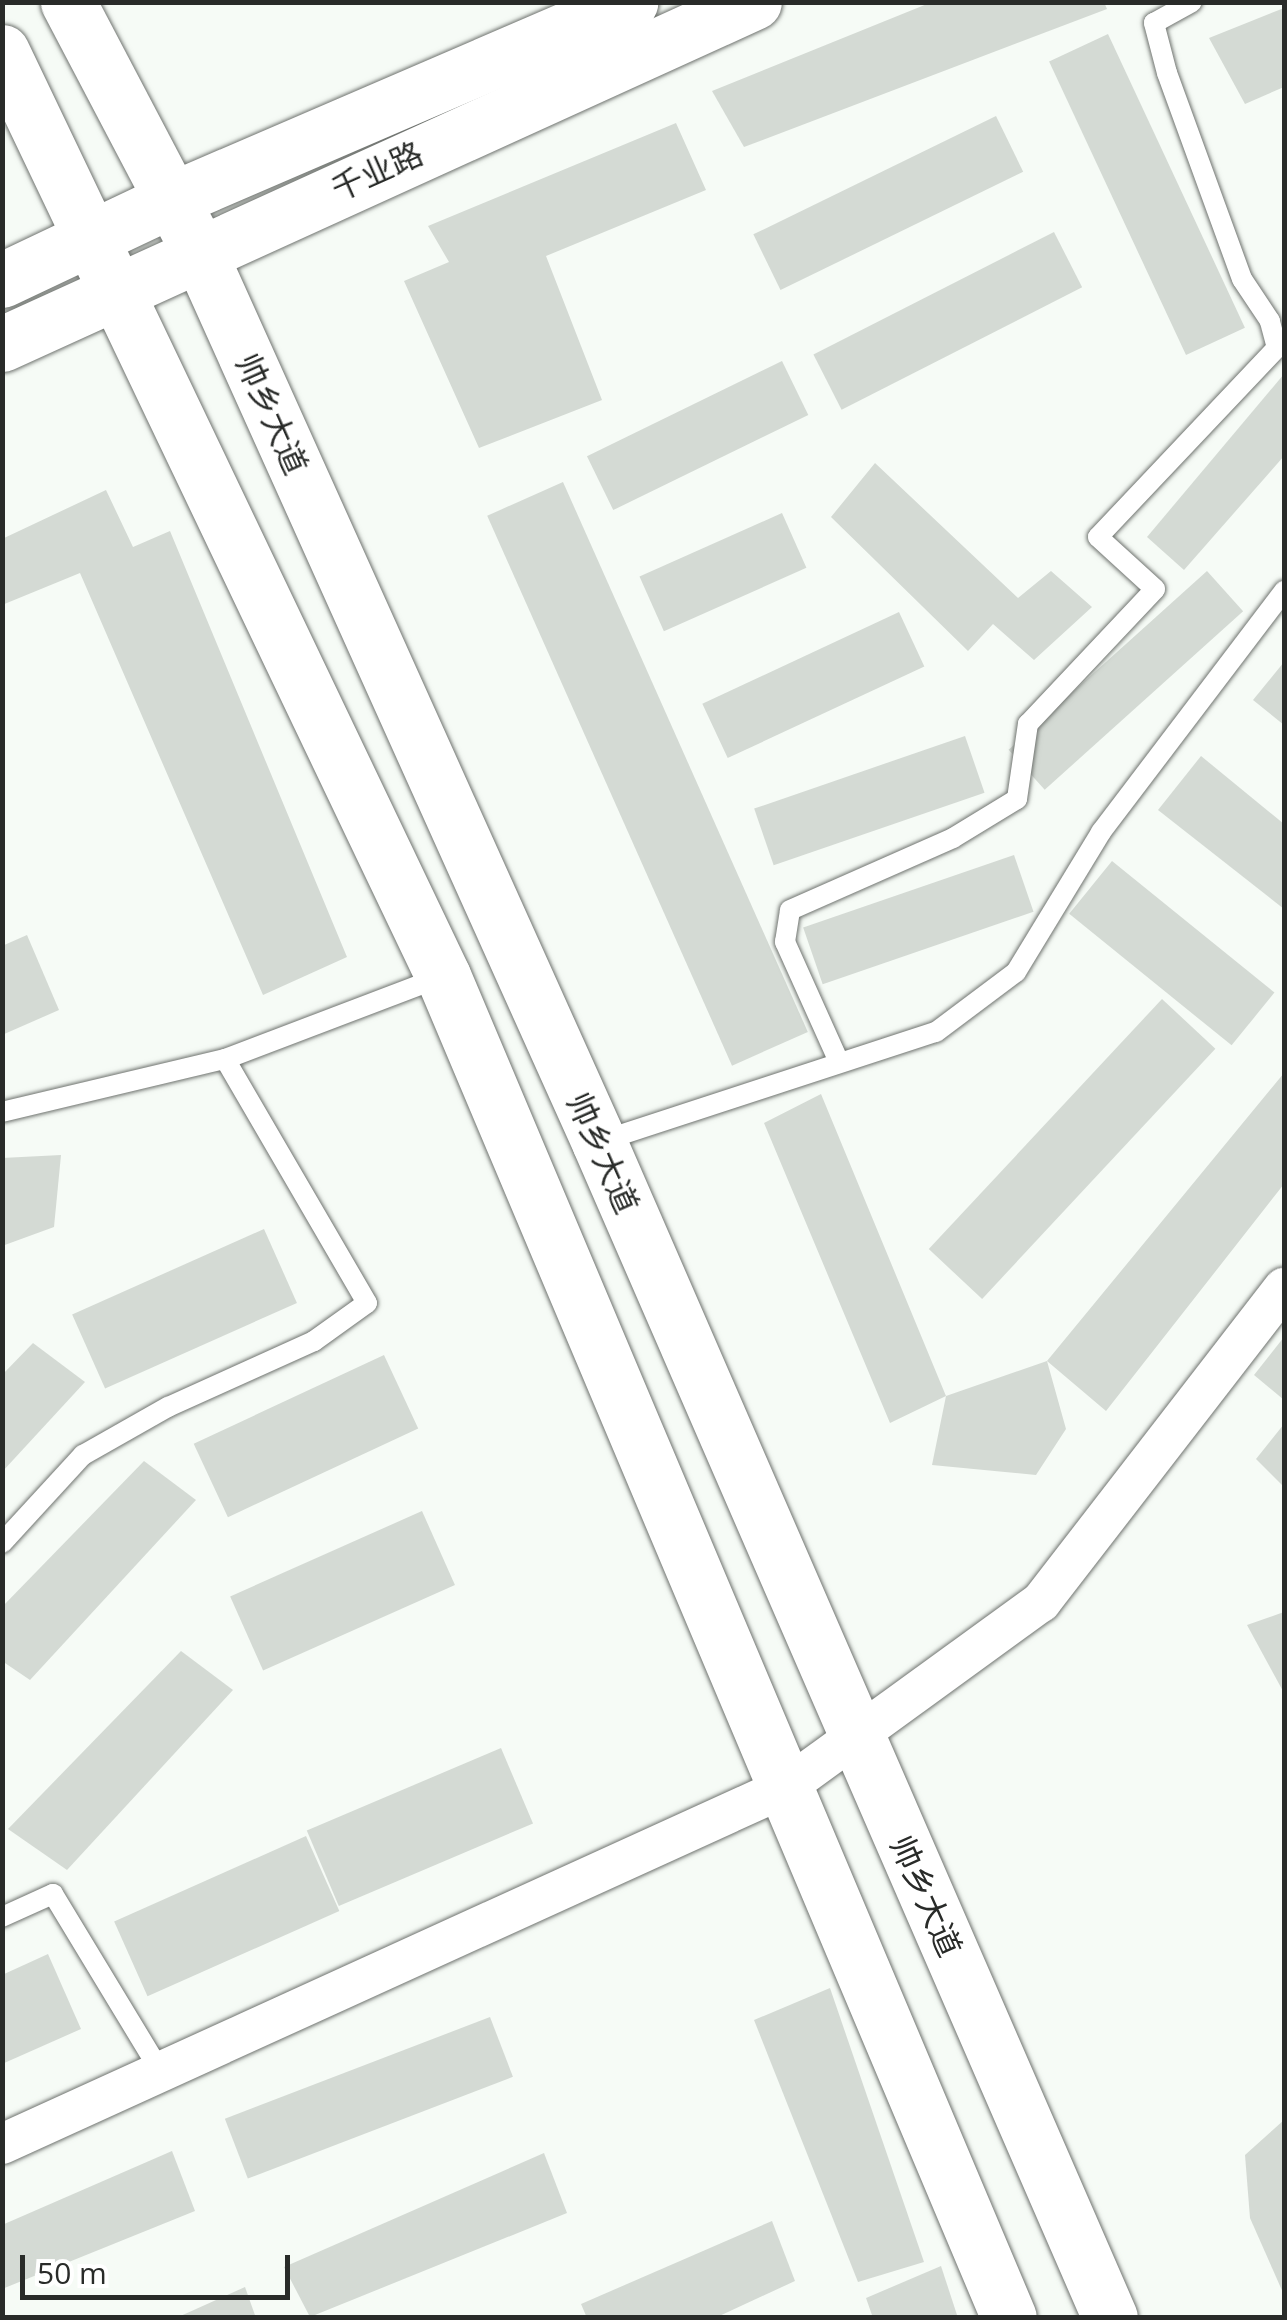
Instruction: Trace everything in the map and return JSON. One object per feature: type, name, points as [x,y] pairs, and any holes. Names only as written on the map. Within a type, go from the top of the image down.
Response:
[{"type":"main road","name":"帅乡大道","points":[[68,2],[198,250],[598,1142],[1110,2318]]},
{"type":"main road","name":"千业路","points":[[2,280],[173,199],[630,2]]},
{"type":"main road","name":"千业路","points":[[2,344],[198,250],[754,2]]},
{"type":"main road","points":[[2,52],[443,976],[1009,2318]]},
{"type":"street","points":[[2,2144],[786,1788],[1042,1602],[1284,1288]]},
{"type":"lane","points":[[839,1062],[785,942],[790,910],[953,838],[1018,799],[1028,724],[1156,589],[1098,537],[1278,348],[1270,320],[1242,279],[1158,40],[1154,23],[1192,2]]},
{"type":"lane","points":[[598,1142],[936,1032],[1016,972],[1101,832],[1284,592]]},
{"type":"lane","points":[[2,1112],[224,1059],[443,976]]},
{"type":"lane","points":[[2,1543],[83,1455],[168,1407],[314,1342],[367,1303],[224,1059]]},
{"type":"lane","points":[[2,1918],[52,1894],[161,2072]]},
{"type":"building","points":[[932,2],[1104,2],[1107,9],[744,147],[712,91]]},
{"type":"building","points":[[1284,8],[1284,87],[1245,104],[1209,38]]},
{"type":"building","points":[[1108,34],[1245,328],[1186,355],[1049,61]]},
{"type":"building","points":[[996,116],[1023,172],[781,290],[753,234]]},
{"type":"building","points":[[676,123],[706,190],[546,256],[602,400],[479,448],[404,281],[449,262],[428,226]]},
{"type":"building","points":[[1054,232],[1082,287],[842,410],[813,355]]},
{"type":"building","points":[[782,361],[808,415],[613,510],[587,456]]},
{"type":"building","points":[[1284,374],[1284,456],[1184,570],[1147,537]]},
{"type":"building","points":[[875,463],[1018,598],[1051,571],[1092,607],[1034,660],[993,624],[968,651],[831,517]]},
{"type":"building","points":[[563,482],[808,1032],[732,1066],[487,516]]},
{"type":"building","points":[[106,490],[133,547],[170,531],[347,957],[263,995],[80,573],[2,605],[2,539]]},
{"type":"building","points":[[782,513],[806,568],[664,631],[639,576]]},
{"type":"building","points":[[1207,571],[1243,611],[1045,790],[1009,750]]},
{"type":"building","points":[[899,612],[924,666],[728,758],[702,704]]},
{"type":"building","points":[[1284,662],[1284,725],[1253,700]]},
{"type":"building","points":[[965,736],[985,793],[774,865],[754,809]]},
{"type":"building","points":[[1201,756],[1284,824],[1284,909],[1158,810]]},
{"type":"building","points":[[1014,855],[1034,912],[823,984],[803,928]]},
{"type":"building","points":[[1112,861],[1274,993],[1232,1045],[1069,914]]},
{"type":"building","points":[[27,935],[59,1010],[2,1035],[2,946]]},
{"type":"building","points":[[1162,999],[1215,1049],[982,1299],[929,1249]]},
{"type":"building","points":[[1284,1073],[1284,1184],[1106,1411],[1047,1361]]},
{"type":"building","points":[[821,1094],[946,1396],[890,1423],[764,1123]]},
{"type":"building","points":[[61,1155],[54,1227],[2,1246],[2,1158]]},
{"type":"building","points":[[264,1229],[297,1303],[105,1388],[72,1314]]},
{"type":"building","points":[[1284,1337],[1284,1400],[1254,1375]]},
{"type":"building","points":[[33,1343],[85,1382],[2,1472],[2,1375]]},
{"type":"building","points":[[384,1355],[418,1428],[228,1517],[194,1444]]},
{"type":"building","points":[[1047,1361],[1066,1429],[1036,1475],[932,1465],[946,1396]]},
{"type":"building","points":[[1284,1424],[1284,1487],[1256,1459]]},
{"type":"building","points":[[144,1461],[196,1500],[30,1680],[2,1661],[2,1607]]},
{"type":"building","points":[[422,1511],[455,1585],[263,1670],[230,1596]]},
{"type":"building","points":[[1284,1612],[1284,1693],[1247,1625]]},
{"type":"building","points":[[181,1651],[233,1690],[67,1870],[8,1829]]},
{"type":"building","points":[[501,1748],[533,1823],[339,1906],[307,1830]]},
{"type":"building","points":[[306,1836],[339,1911],[148,1996],[114,1921]]},
{"type":"building","points":[[48,1954],[81,2029],[2,2064],[2,1975]]},
{"type":"building","points":[[830,1988],[924,2262],[858,2282],[754,2020]]},
{"type":"building","points":[[490,2017],[513,2077],[248,2179],[225,2119]]},
{"type":"building","points":[[1284,2120],[1284,2295],[1250,2218],[1245,2155]]},
{"type":"building","points":[[172,2151],[195,2211],[2,2289],[2,2225]]},
{"type":"building","points":[[544,2153],[567,2213],[310,2317],[284,2267]]},
{"type":"building","points":[[772,2221],[795,2281],[715,2318],[587,2318],[581,2304]]},
{"type":"building","points":[[941,2266],[958,2318],[873,2318],[866,2298]]},
{"type":"building","points":[[245,2287],[256,2318],[176,2318]]}]
